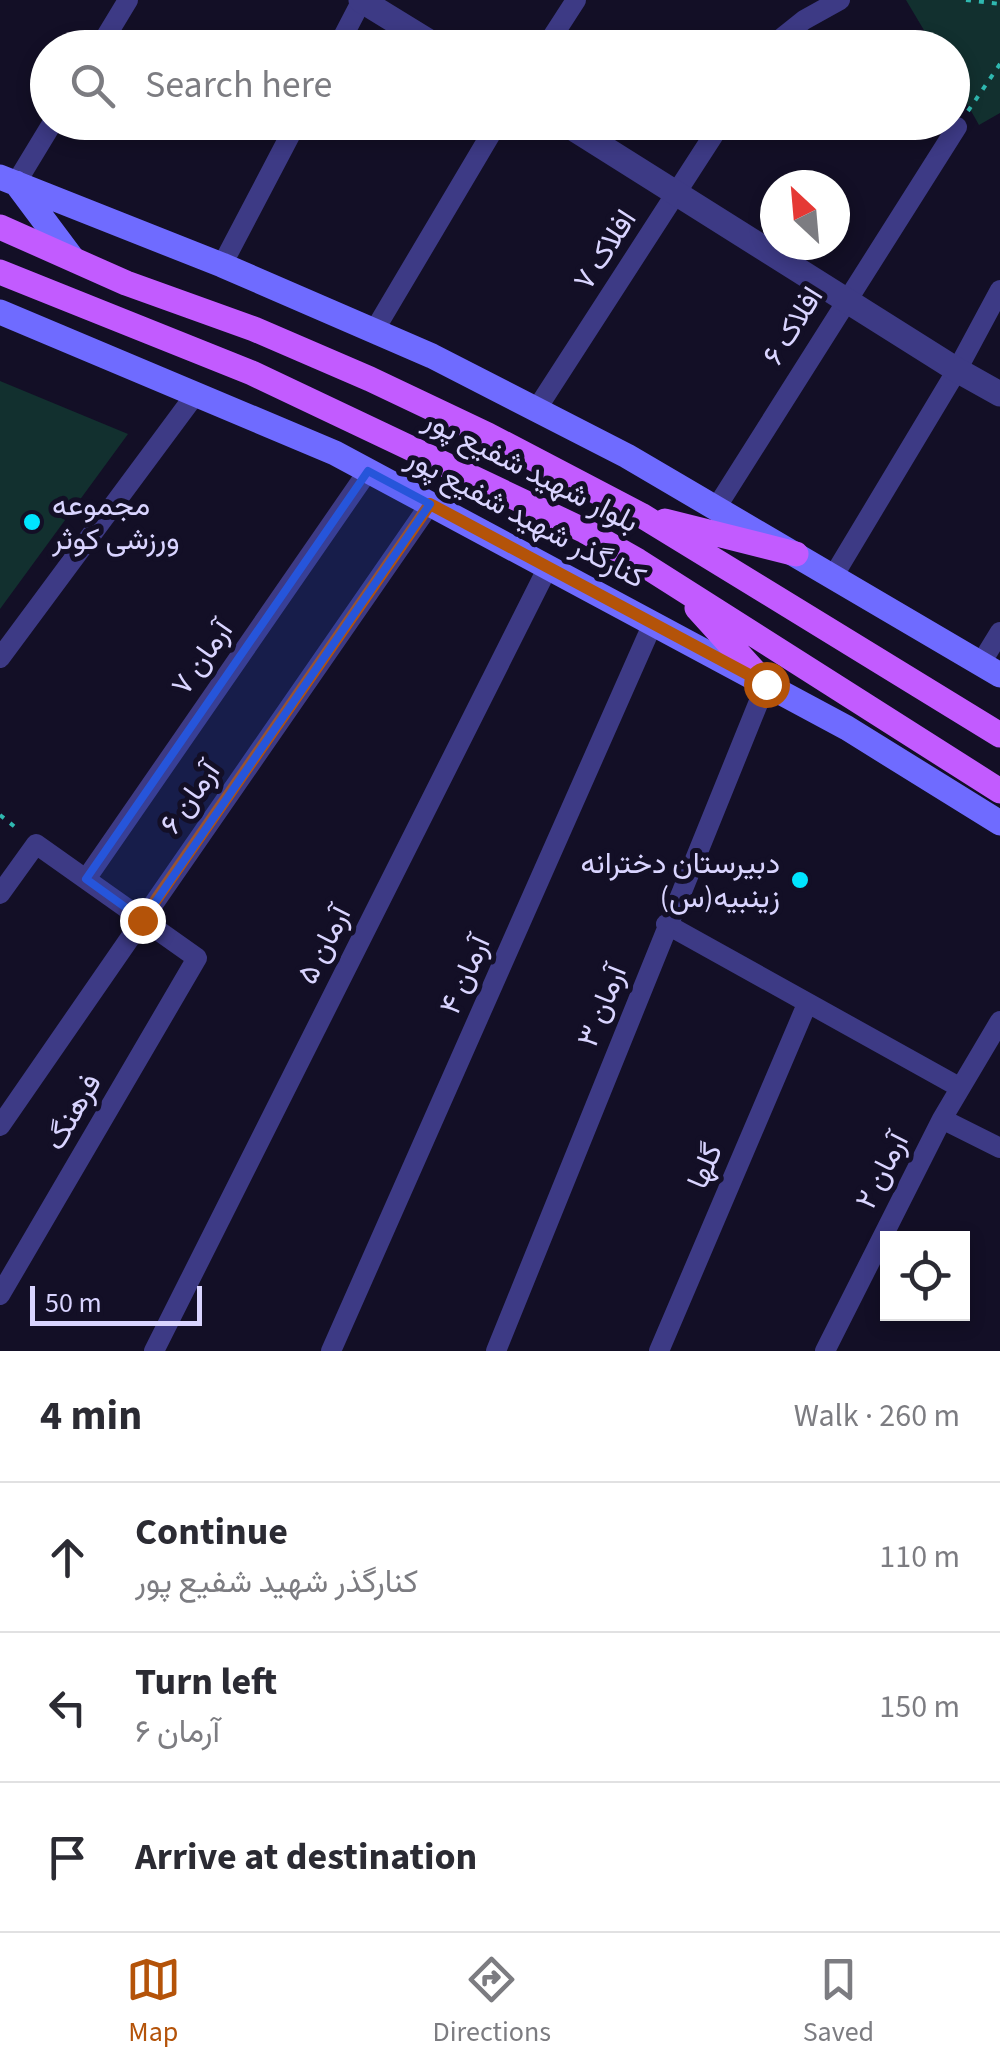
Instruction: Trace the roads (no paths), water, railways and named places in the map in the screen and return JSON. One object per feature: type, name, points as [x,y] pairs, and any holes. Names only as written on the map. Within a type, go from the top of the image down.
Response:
[{"type":"main road","points":[[8,180],[72,258]]},
{"type":"main road","points":[[8,180],[432,356],[716,508],[990,669]]},
{"type":"main road","name":"بلوار شهید شفیع پور","points":[[0,227],[370,378],[488,435],[641,515],[1000,735]]},
{"type":"main road","name":"بلوار شهید شفیع پور","points":[[0,272],[217,358],[568,522],[677,586],[1000,791]]},
{"type":"main road","points":[[186,345],[207,329],[208,313],[202,310]]},
{"type":"main road","name":"کنارگذر شهید شفیع پور","points":[[0,312],[368,470],[848,728],[1000,823]]},
{"type":"main road","points":[[217,358],[214,337],[220,327],[232,321]]},
{"type":"main road","points":[[641,515],[796,554]]},
{"type":"main road","points":[[677,586],[766,684]]},
{"type":"street","points":[[110,30],[128,0]]},
{"type":"street","points":[[346,30],[362,0],[411,30]]},
{"type":"street","points":[[557,30],[576,0]]},
{"type":"street","points":[[792,0],[804,20]]},
{"type":"street","points":[[792,30],[840,0]]},
{"type":"street","points":[[8,180],[39,140]]},
{"type":"street","points":[[222,266],[288,140]]},
{"type":"street","points":[[374,331],[487,140]]},
{"type":"street","points":[[592,140],[1000,394]]},
{"type":"street","name":"افلاک ۷","points":[[536,410],[711,140]]},
{"type":"street","name":"افلاک ۶","points":[[716,508],[949,140]]},
{"type":"street","points":[[834,575],[957,370],[1000,290]]},
{"type":"street","points":[[0,658],[195,395]]},
{"type":"street","name":"آرمان ۷","points":[[86,879],[368,470]]},
{"type":"street","name":"آرمان ۶","points":[[0,1126],[430,504]]},
{"type":"street","name":"آرمان ۵","points":[[154,1351],[548,566]]},
{"type":"street","name":"آرمان ۴","points":[[331,1351],[654,623]]},
{"type":"street","points":[[990,669],[1000,632]]},
{"type":"street","name":"آرمان ۳","points":[[496,1351],[766,684]]},
{"type":"street","points":[[0,894],[36,844],[142,920]]},
{"type":"street","name":"فرهنگ","points":[[0,1296],[197,958],[142,920]]},
{"type":"street","points":[[666,924],[959,1087]]},
{"type":"street","name":"گلها","points":[[659,1351],[807,1004]]},
{"type":"street","name":"آرمان ۲","points":[[824,1351],[959,1087],[1000,1021]]},
{"type":"street","points":[[942,1120],[1000,1148]]},
{"type":"place","name":"مجموعه ورزشی کوثر","points":[[32,522]]},
{"type":"place","name":"دبیرستان دخترانه زینبیه(س)","points":[[800,880]]}]
